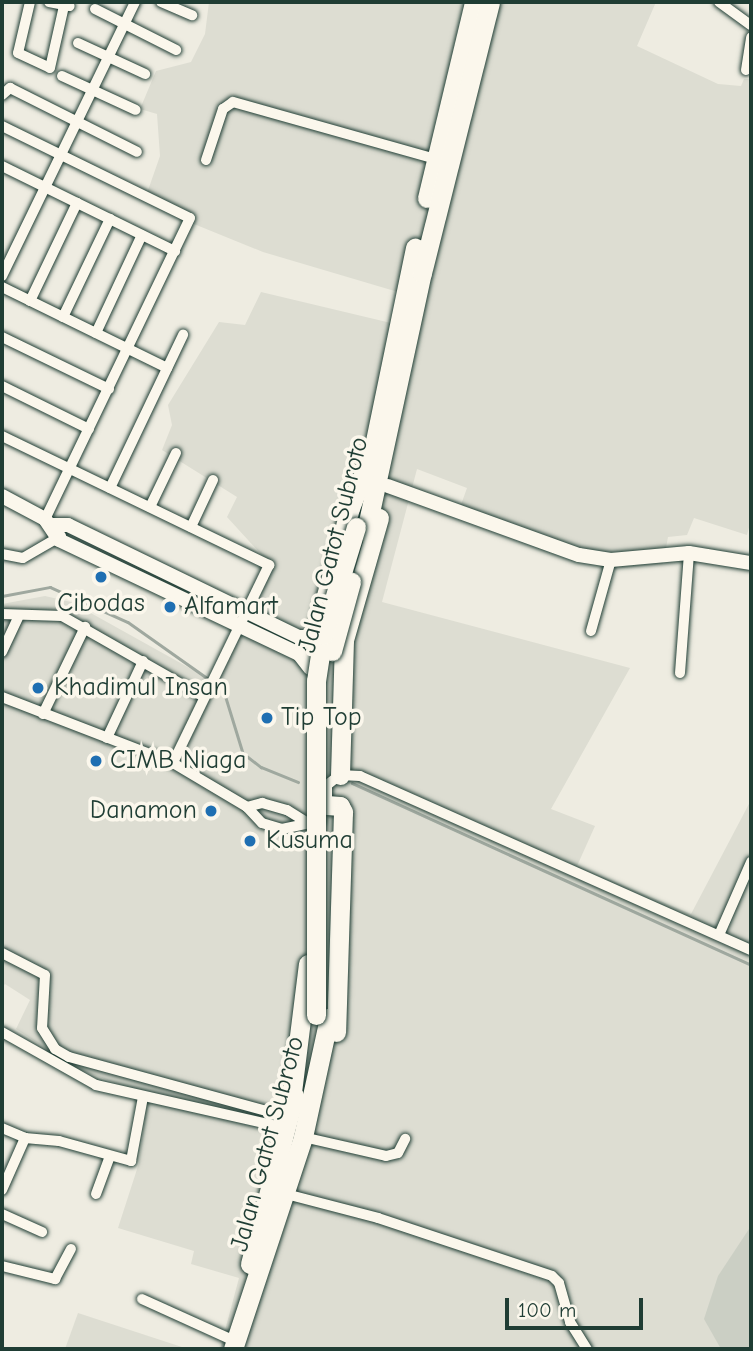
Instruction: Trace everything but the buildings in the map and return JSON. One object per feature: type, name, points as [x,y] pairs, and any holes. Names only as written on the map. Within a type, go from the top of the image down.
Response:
[{"type":"highway","name":"Jalan Gatot Subroto","points":[[378,454],[436,159],[474,2]]},
{"type":"highway","name":"Jalan Gatot Subroto","points":[[230,1346],[323,1017],[330,669],[378,454],[489,2]]},
{"type":"highway","points":[[295,1120],[326,1079],[340,990],[342,809],[331,788],[344,640],[388,486],[378,454]]},
{"type":"highway","points":[[295,1120],[307,982],[310,668],[314,637],[353,498],[378,454]]},
{"type":"highway","points":[[310,769],[317,783],[331,788]]},
{"type":"highway","name":"Jalan Gatot Subroto","points":[[230,1346],[286,1194],[295,1120]]},
{"type":"street","points":[[30,2],[19,53],[50,68],[67,6],[49,2]]},
{"type":"street","points":[[2,276],[135,2]]},
{"type":"street","points":[[162,2],[192,15]]},
{"type":"street","points":[[719,2],[751,25]]},
{"type":"street","points":[[95,9],[176,50]]},
{"type":"street","points":[[746,70],[751,37]]},
{"type":"street","points":[[79,43],[145,75]]},
{"type":"street","points":[[62,76],[136,110]]},
{"type":"street","points":[[2,95],[10,88],[137,152]]},
{"type":"street","points":[[206,160],[223,108],[233,102],[436,159]]},
{"type":"street","points":[[2,126],[190,217],[70,469],[55,523],[59,540]]},
{"type":"street","points":[[3,169],[175,251]]},
{"type":"street","points":[[30,301],[77,203]]},
{"type":"street","points":[[63,317],[110,219]]},
{"type":"street","points":[[96,333],[142,235]]},
{"type":"street","points":[[2,288],[167,368]]},
{"type":"street","points":[[110,488],[183,335]]},
{"type":"street","points":[[2,337],[108,389]]},
{"type":"street","points":[[2,386],[89,429]]},
{"type":"street","points":[[2,436],[269,565],[240,619],[173,763]]},
{"type":"street","points":[[150,507],[176,453]]},
{"type":"street","points":[[191,527],[213,480]]},
{"type":"street","points":[[388,486],[549,546],[611,560],[689,553],[751,563]]},
{"type":"street","points":[[2,496],[240,619],[299,654],[310,668]]},
{"type":"street","points":[[59,540],[240,619],[299,637],[314,637]]},
{"type":"street","points":[[2,554],[23,558],[59,540]]},
{"type":"street","points":[[680,673],[689,553]]},
{"type":"street","points":[[591,631],[611,560]]},
{"type":"street","points":[[3,617],[54,614],[85,627],[143,662],[206,693]]},
{"type":"street","points":[[2,652],[18,617]]},
{"type":"street","points":[[43,714],[85,627]]},
{"type":"street","points":[[107,738],[143,662]]},
{"type":"street","points":[[2,697],[173,763],[247,807],[262,823],[282,829],[322,819],[331,788],[360,776],[751,950]]},
{"type":"street","points":[[247,807],[262,803],[310,823]]},
{"type":"street","points":[[719,935],[751,862]]},
{"type":"street","points":[[2,953],[46,975],[42,1028],[55,1049],[69,1057],[295,1120],[386,1156],[398,1153],[405,1139]]},
{"type":"street","points":[[2,1032],[80,1079],[143,1097],[295,1120]]},
{"type":"street","points":[[2,1128],[25,1138],[59,1141],[110,1156],[134,1159],[143,1097]]},
{"type":"street","points":[[2,1190],[25,1138]]},
{"type":"street","points":[[96,1194],[110,1156]]},
{"type":"street","points":[[286,1194],[378,1218],[552,1276],[559,1283],[570,1322],[587,1349]]},
{"type":"street","points":[[2,1214],[42,1232]]},
{"type":"street","points":[[2,1266],[55,1279],[71,1249]]},
{"type":"street","points":[[142,1299],[230,1346]]},
{"type":"shaded area","points":[[209,2],[656,2],[637,46],[718,84],[741,86],[744,79],[751,79],[751,520],[747,535],[694,518],[687,535],[668,537],[663,564],[623,568],[582,561],[457,516],[467,488],[417,469],[382,602],[630,668],[551,809],[595,826],[577,866],[691,914],[751,800],[751,1349],[220,1349],[239,1278],[191,1264],[194,1251],[118,1228],[139,1163],[148,1095],[78,1069],[16,1029],[30,1000],[5,984],[2,988],[2,604],[45,596],[71,602],[211,680],[271,565],[227,517],[237,497],[162,450],[172,425],[168,405],[219,322],[245,325],[261,292],[391,323],[398,292],[263,252],[194,224],[146,196],[160,156],[157,114],[140,109],[156,71],[191,62],[205,34]]},
{"type":"shaded area","points":[[751,1226],[751,1349],[721,1349],[704,1319],[718,1276]]},
{"type":"shaded area","points":[[78,1313],[188,1349],[65,1349]]},
{"type":"waterway","points":[[2,596],[50,587],[128,622],[210,680]]},
{"type":"waterway","points":[[216,683],[223,688],[243,753],[261,767],[298,782]]},
{"type":"waterway","points":[[352,783],[751,965]]},
{"type":"place","name":"Cibodas","points":[[101,577]]},
{"type":"place","name":"Alfamart","points":[[170,607]]},
{"type":"place","name":"Khadimul Insan","points":[[38,688]]},
{"type":"place","name":"Tip Top","points":[[267,718]]},
{"type":"place","name":"CIMB Niaga","points":[[96,761]]},
{"type":"place","name":"Danamon","points":[[211,811]]},
{"type":"place","name":"Kusuma","points":[[250,841]]}]
